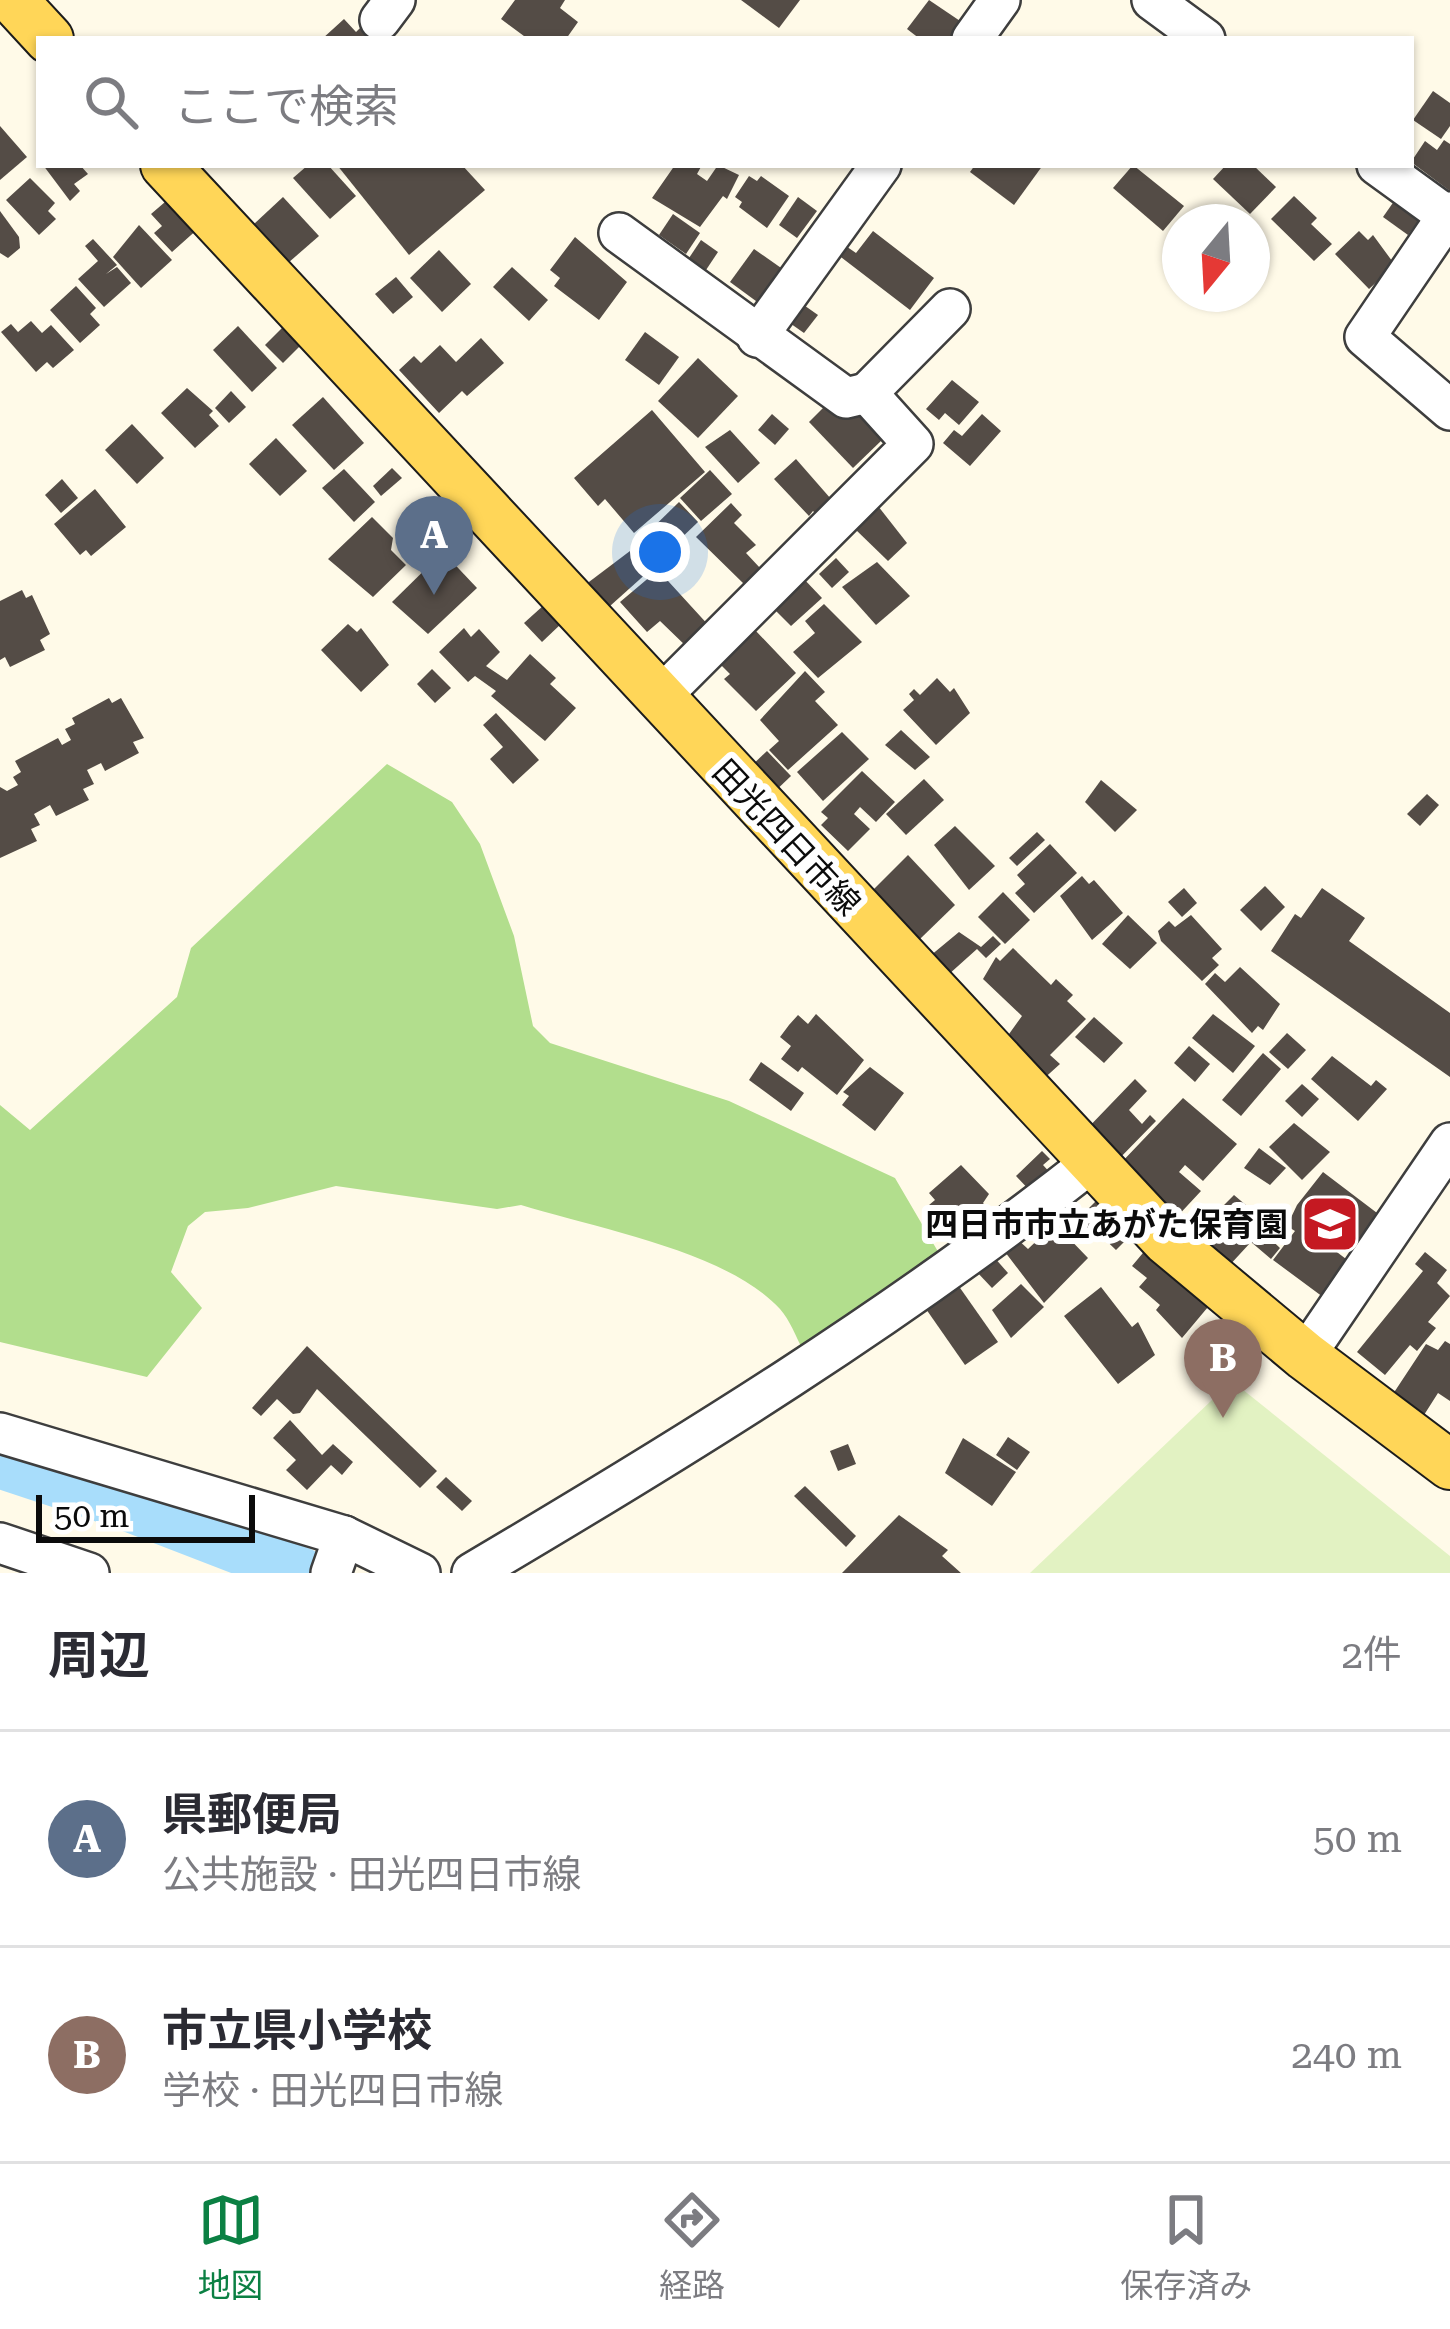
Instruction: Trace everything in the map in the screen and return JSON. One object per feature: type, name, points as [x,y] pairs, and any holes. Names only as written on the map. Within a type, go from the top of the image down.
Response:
[{"type":"main road","points":[[13,0],[46,36]]},
{"type":"main road","name":"田光四日市線","points":[[168,168],[1166,1240],[1305,1356],[1450,1465]]},
{"type":"street","points":[[974,36],[1000,0]]},
{"type":"street","points":[[758,337],[879,168]]},
{"type":"street","points":[[1381,168],[1449,216],[1365,337],[1450,410]]},
{"type":"street","points":[[619,233],[846,398],[867,393],[950,309]]},
{"type":"street","points":[[658,699],[913,444],[867,393]]},
{"type":"street","points":[[1305,1356],[1450,1143]]},
{"type":"street","points":[[472,1573],[733,1419],[964,1263],[1092,1162]]},
{"type":"street","points":[[0,1433],[338,1554],[420,1573]]},
{"type":"street","points":[[0,1543],[89,1573]]},
{"type":"green space","points":[[387,764],[452,802],[480,844],[514,936],[533,1026],[550,1043],[729,1101],[895,1178],[947,1267],[803,1350],[784,1313],[757,1289],[658,1244],[521,1205],[497,1209],[336,1186],[248,1208],[205,1212],[188,1226],[171,1272],[202,1308],[147,1377],[0,1342],[0,1105],[30,1130],[177,997],[191,948]]},
{"type":"green space","points":[[1232,1381],[1450,1556],[1450,1573],[1030,1573]]},
{"type":"building","points":[[515,0],[565,0],[560,8],[578,22],[568,36],[524,36],[501,19]]},
{"type":"building","points":[[741,0],[800,0],[779,28]]},
{"type":"building","points":[[929,0],[966,25],[958,36],[916,36],[907,29]]},
{"type":"building","points":[[344,19],[356,32],[366,22],[374,36],[325,36]]},
{"type":"building","points":[[1433,91],[1450,103],[1450,126],[1441,139],[1414,119]]},
{"type":"building","points":[[0,126],[27,157],[0,180]]},
{"type":"building","points":[[1444,140],[1450,144],[1450,191],[1414,164],[1425,141],[1437,150]]},
{"type":"building","points":[[45,168],[83,168],[88,174],[74,184],[80,191],[70,201]]},
{"type":"building","points":[[305,168],[331,168],[356,196],[330,219],[293,178]]},
{"type":"building","points":[[339,168],[465,168],[485,190],[409,255]]},
{"type":"building","points":[[673,168],[700,168],[697,174],[707,181],[716,168],[739,175],[727,199],[723,196],[700,227],[652,198]]},
{"type":"building","points":[[973,168],[1041,168],[1014,205],[970,172]]},
{"type":"building","points":[[1130,168],[1137,168],[1182,204],[1162,204],[1162,230],[1113,188]]},
{"type":"building","points":[[1223,168],[1256,168],[1276,187],[1260,204],[1239,204],[1213,179]]},
{"type":"building","points":[[749,176],[757,181],[761,176],[789,196],[767,228],[739,207],[742,202],[735,197]]},
{"type":"building","points":[[30,178],[55,203],[48,211],[56,219],[39,235],[6,200]]},
{"type":"building","points":[[172,196],[200,227],[172,252],[154,233],[162,226],[151,214]]},
{"type":"building","points":[[1294,196],[1317,218],[1311,224],[1332,244],[1314,261],[1271,219]]},
{"type":"building","points":[[283,197],[319,236],[288,263],[254,224]]},
{"type":"building","points":[[798,197],[817,211],[797,238],[779,225]]},
{"type":"building","points":[[1397,197],[1423,215],[1408,235],[1383,217]]},
{"type":"building","points":[[0,211],[19,237],[20,248],[8,258],[0,253]]},
{"type":"building","points":[[673,214],[700,233],[686,254],[659,235]]},
{"type":"building","points":[[139,225],[172,260],[141,288],[113,257]]},
{"type":"building","points":[[873,231],[934,278],[910,310],[833,251],[840,242],[856,253]]},
{"type":"building","points":[[1359,231],[1368,240],[1373,235],[1395,265],[1369,289],[1335,254]]},
{"type":"building","points":[[575,237],[627,282],[599,320],[554,286],[560,278],[550,270]]},
{"type":"building","points":[[93,239],[117,265],[106,274],[117,267],[131,283],[104,307],[78,279],[98,261],[85,246]]},
{"type":"building","points":[[701,240],[718,252],[706,270],[689,258]]},
{"type":"building","points":[[754,249],[784,270],[760,304],[730,282]]},
{"type":"building","points":[[439,250],[471,284],[442,312],[410,278]]},
{"type":"building","points":[[512,267],[548,300],[529,321],[493,287]]},
{"type":"building","points":[[396,277],[413,297],[393,314],[375,294]]},
{"type":"building","points":[[76,286],[96,308],[90,314],[100,325],[80,343],[50,310]]},
{"type":"building","points":[[798,301],[818,315],[804,333],[784,319]]},
{"type":"building","points":[[31,321],[42,333],[51,325],[74,350],[53,368],[47,362],[36,372],[1,332],[11,324],[18,332]]},
{"type":"building","points":[[238,326],[277,368],[252,392],[213,350]]},
{"type":"building","points":[[283,327],[301,345],[283,363],[265,345]]},
{"type":"building","points":[[645,332],[679,357],[659,385],[625,360]]},
{"type":"building","points":[[481,338],[504,363],[439,413],[399,370],[414,356],[421,363],[440,345],[456,362]]},
{"type":"building","points":[[698,358],[738,396],[698,438],[658,401]]},
{"type":"building","points":[[952,380],[979,402],[959,425],[945,413],[939,420],[926,409]]},
{"type":"building","points":[[187,388],[213,411],[209,415],[219,426],[195,448],[161,413]]},
{"type":"building","points":[[231,391],[246,407],[229,423],[215,408]]},
{"type":"building","points":[[838,393],[882,440],[853,468],[809,422]]},
{"type":"building","points":[[323,397],[364,443],[334,470],[292,425]]},
{"type":"building","points":[[652,410],[705,472],[634,533],[605,499],[598,506],[574,478]]},
{"type":"building","points":[[772,414],[789,429],[775,445],[758,430]]},
{"type":"building","points":[[982,414],[1001,431],[970,466],[943,443],[954,430],[962,436]]},
{"type":"building","points":[[132,424],[164,458],[137,484],[105,450]]},
{"type":"building","points":[[730,430],[760,463],[738,483],[705,447]]},
{"type":"building","points":[[276,438],[307,471],[280,496],[249,464]]},
{"type":"building","points":[[796,459],[838,507],[823,521],[813,511],[809,516],[774,479]]},
{"type":"building","points":[[392,468],[402,478],[381,496],[373,486]]},
{"type":"building","points":[[344,469],[375,502],[354,522],[322,488]]},
{"type":"building","points":[[710,470],[732,494],[701,521],[680,498]]},
{"type":"building","points":[[62,479],[78,498],[61,513],[45,495]]},
{"type":"building","points":[[95,489],[126,527],[91,556],[86,550],[80,555],[54,524]]},
{"type":"building","points":[[446,499],[461,514],[444,530],[429,515]]},
{"type":"building","points":[[679,502],[698,522],[650,568],[631,549]]},
{"type":"building","points":[[731,503],[742,515],[734,523],[756,545],[746,553],[761,569],[744,584],[696,537]]},
{"type":"building","points":[[878,506],[907,543],[888,561],[855,529]]},
{"type":"building","points":[[372,517],[393,538],[391,550],[406,565],[373,597],[328,559]]},
{"type":"building","points":[[630,551],[649,571],[600,615],[577,591]]},
{"type":"building","points":[[443,552],[477,588],[428,634],[392,602]]},
{"type":"building","points":[[836,558],[849,572],[832,588],[819,574]]},
{"type":"building","points":[[877,562],[910,596],[876,625],[842,587]]},
{"type":"building","points":[[658,570],[711,628],[688,648],[660,621],[647,632],[620,602]]},
{"type":"building","points":[[802,577],[822,598],[791,626],[772,607]]},
{"type":"building","points":[[22,590],[26,598],[32,595],[50,634],[40,640],[45,650],[10,667],[5,657],[0,660],[0,601]]},
{"type":"building","points":[[824,604],[862,642],[818,678],[793,652],[815,633],[805,621]]},
{"type":"building","points":[[544,605],[562,623],[542,642],[524,623]]},
{"type":"building","points":[[348,624],[357,632],[361,628],[389,665],[361,692],[321,650]]},
{"type":"building","points":[[464,628],[471,637],[479,629],[500,652],[486,666],[507,680],[530,654],[556,678],[550,684],[576,708],[545,741],[491,696],[496,691],[475,676],[468,682],[439,652]]},
{"type":"building","points":[[755,630],[796,673],[756,711],[724,679],[730,674],[720,664]]},
{"type":"building","points":[[432,669],[451,688],[435,703],[417,684]]},
{"type":"building","points":[[805,671],[825,692],[815,701],[838,725],[788,770],[769,750],[779,741],[760,720]]},
{"type":"building","points":[[937,678],[950,692],[954,688],[970,713],[936,745],[903,710],[914,700],[909,694],[914,689],[920,695]]},
{"type":"building","points":[[109,698],[112,703],[121,698],[144,738],[133,742],[139,753],[105,771],[101,763],[87,770],[94,784],[83,789],[89,800],[56,816],[50,805],[34,814],[40,825],[31,829],[37,841],[0,858],[0,787],[7,791],[18,785],[13,777],[21,772],[15,761],[58,738],[62,745],[71,740],[65,729],[75,724],[72,718]]},
{"type":"building","points":[[496,713],[539,760],[513,784],[490,759],[503,747],[483,725]]},
{"type":"building","points":[[901,730],[930,757],[915,770],[885,745]]},
{"type":"building","points":[[842,732],[869,759],[823,801],[797,772]]},
{"type":"building","points":[[767,751],[791,776],[770,796],[746,771]]},
{"type":"building","points":[[862,771],[895,802],[876,822],[860,807],[854,814],[870,829],[848,851],[821,825],[828,818],[821,812]]},
{"type":"building","points":[[924,779],[944,800],[906,835],[886,814]]},
{"type":"building","points":[[1101,780],[1137,810],[1115,832],[1085,802]]},
{"type":"building","points":[[1427,794],[1439,805],[1420,826],[1407,814]]},
{"type":"building","points":[[955,826],[995,866],[969,890],[934,845]]},
{"type":"building","points":[[1037,832],[1045,840],[1017,866],[1009,858]]},
{"type":"building","points":[[1050,844],[1077,873],[1034,913],[1015,893],[1025,884],[1017,875]]},
{"type":"building","points":[[908,855],[955,905],[920,939],[872,891]]},
{"type":"building","points":[[1082,876],[1089,884],[1094,880],[1123,913],[1092,940],[1060,896]]},
{"type":"building","points":[[1265,886],[1285,907],[1261,931],[1240,910]]},
{"type":"building","points":[[1184,888],[1197,903],[1182,917],[1168,902]]},
{"type":"building","points":[[1322,888],[1365,918],[1349,941],[1450,1013],[1450,1077],[1271,951],[1295,914],[1301,918]]},
{"type":"building","points":[[1003,892],[1030,920],[1005,944],[978,917]]},
{"type":"building","points":[[1128,915],[1157,943],[1130,969],[1102,944]]},
{"type":"building","points":[[1191,915],[1222,949],[1212,958],[1219,965],[1202,981],[1161,941],[1158,931],[1169,921],[1175,927]]},
{"type":"building","points":[[959,932],[981,947],[993,936],[1001,944],[986,958],[977,949],[948,975],[930,956]]},
{"type":"building","points":[[1013,948],[1051,985],[1056,979],[1073,995],[1067,1001],[1086,1019],[1050,1055],[1060,1064],[1040,1082],[999,1048],[1022,1016],[983,979],[996,957],[1000,961]]},
{"type":"building","points":[[1240,967],[1280,1004],[1263,1030],[1258,1026],[1252,1033],[1205,984],[1215,973],[1225,982]]},
{"type":"building","points":[[816,1014],[864,1060],[837,1095],[802,1067],[798,1072],[781,1059],[791,1046],[780,1037],[789,1025],[798,1015],[808,1024]]},
{"type":"building","points":[[1213,1014],[1255,1046],[1233,1073],[1192,1038]]},
{"type":"building","points":[[1094,1017],[1123,1043],[1104,1063],[1075,1037]]},
{"type":"building","points":[[1287,1033],[1306,1050],[1288,1069],[1269,1052]]},
{"type":"building","points":[[1189,1046],[1210,1064],[1195,1082],[1174,1063]]},
{"type":"building","points":[[1263,1053],[1281,1069],[1241,1116],[1222,1100]]},
{"type":"building","points":[[1332,1056],[1371,1086],[1376,1080],[1387,1089],[1358,1121],[1311,1079]]},
{"type":"building","points":[[761,1062],[804,1093],[791,1111],[749,1080]]},
{"type":"building","points":[[870,1067],[904,1093],[875,1131],[842,1105],[849,1096],[843,1092]]},
{"type":"building","points":[[1135,1079],[1147,1091],[1129,1110],[1142,1124],[1150,1115],[1156,1121],[1114,1164],[1082,1134]]},
{"type":"building","points":[[1302,1084],[1319,1099],[1302,1117],[1285,1101]]},
{"type":"building","points":[[1183,1098],[1237,1144],[1203,1181],[1185,1165],[1179,1172],[1201,1191],[1174,1220],[1118,1166]]},
{"type":"building","points":[[1294,1123],[1330,1152],[1302,1180],[1269,1147]]},
{"type":"building","points":[[1259,1148],[1286,1168],[1270,1185],[1244,1168]]},
{"type":"building","points":[[1042,1151],[1050,1159],[1043,1165],[1053,1176],[1034,1195],[1016,1176]]},
{"type":"building","points":[[961,1165],[989,1194],[983,1203],[999,1222],[961,1255],[929,1205],[935,1200],[929,1193]]},
{"type":"building","points":[[1323,1172],[1381,1216],[1356,1249],[1329,1229],[1321,1240],[1350,1262],[1323,1297],[1273,1260],[1295,1231],[1287,1226],[1297,1205]]},
{"type":"building","points":[[1234,1195],[1267,1223],[1261,1230],[1280,1248],[1271,1259],[1251,1242],[1227,1268],[1190,1236],[1215,1206],[1220,1209]]},
{"type":"building","points":[[1099,1198],[1134,1232],[1116,1250],[1093,1228],[1088,1233],[1076,1221]]},
{"type":"building","points":[[1049,1229],[1055,1234],[1061,1230],[1088,1258],[1044,1303],[1002,1248],[1015,1237],[1028,1249]]},
{"type":"building","points":[[1153,1241],[1213,1301],[1182,1338],[1156,1310],[1160,1305],[1139,1287],[1147,1278],[1132,1266]]},
{"type":"building","points":[[1425,1252],[1447,1270],[1437,1283],[1450,1296],[1428,1322],[1436,1328],[1417,1351],[1410,1345],[1385,1375],[1357,1352],[1423,1271],[1415,1264]]},
{"type":"building","points":[[993,1256],[1008,1273],[992,1288],[976,1271]]},
{"type":"building","points":[[1021,1284],[1044,1307],[1011,1338],[992,1310]]},
{"type":"building","points":[[958,1285],[998,1342],[965,1365],[926,1309]]},
{"type":"building","points":[[1101,1287],[1132,1327],[1138,1322],[1155,1355],[1118,1384],[1064,1316]]},
{"type":"building","points":[[1445,1341],[1450,1344],[1450,1401],[1438,1393],[1424,1415],[1393,1394],[1426,1344],[1438,1350]]},
{"type":"building","points":[[307,1346],[437,1471],[420,1488],[317,1389],[300,1413],[293,1414],[277,1399],[261,1416],[252,1408]]},
{"type":"building","points":[[290,1420],[322,1455],[333,1444],[353,1462],[342,1475],[331,1465],[307,1490],[286,1470],[296,1460],[273,1438]]},
{"type":"building","points":[[1008,1437],[1030,1452],[1017,1470],[996,1455]]},
{"type":"building","points":[[963,1438],[1016,1472],[992,1506],[945,1473]]},
{"type":"building","points":[[848,1444],[856,1464],[838,1471],[830,1451]]},
{"type":"building","points":[[446,1477],[472,1501],[462,1511],[436,1487]]},
{"type":"building","points":[[805,1486],[856,1536],[846,1547],[794,1496]]},
{"type":"building","points":[[899,1515],[948,1550],[942,1556],[961,1573],[842,1573]]},
{"type":"waterway","points":[[0,1463],[118,1502],[302,1573]]},
{"type":"place","name":"県郵便局","points":[[434,595]]},
{"type":"place","name":"四日市市立あがた保育園","points":[[1330,1224]]},
{"type":"place","name":"市立県小学校","points":[[1223,1418]]}]
